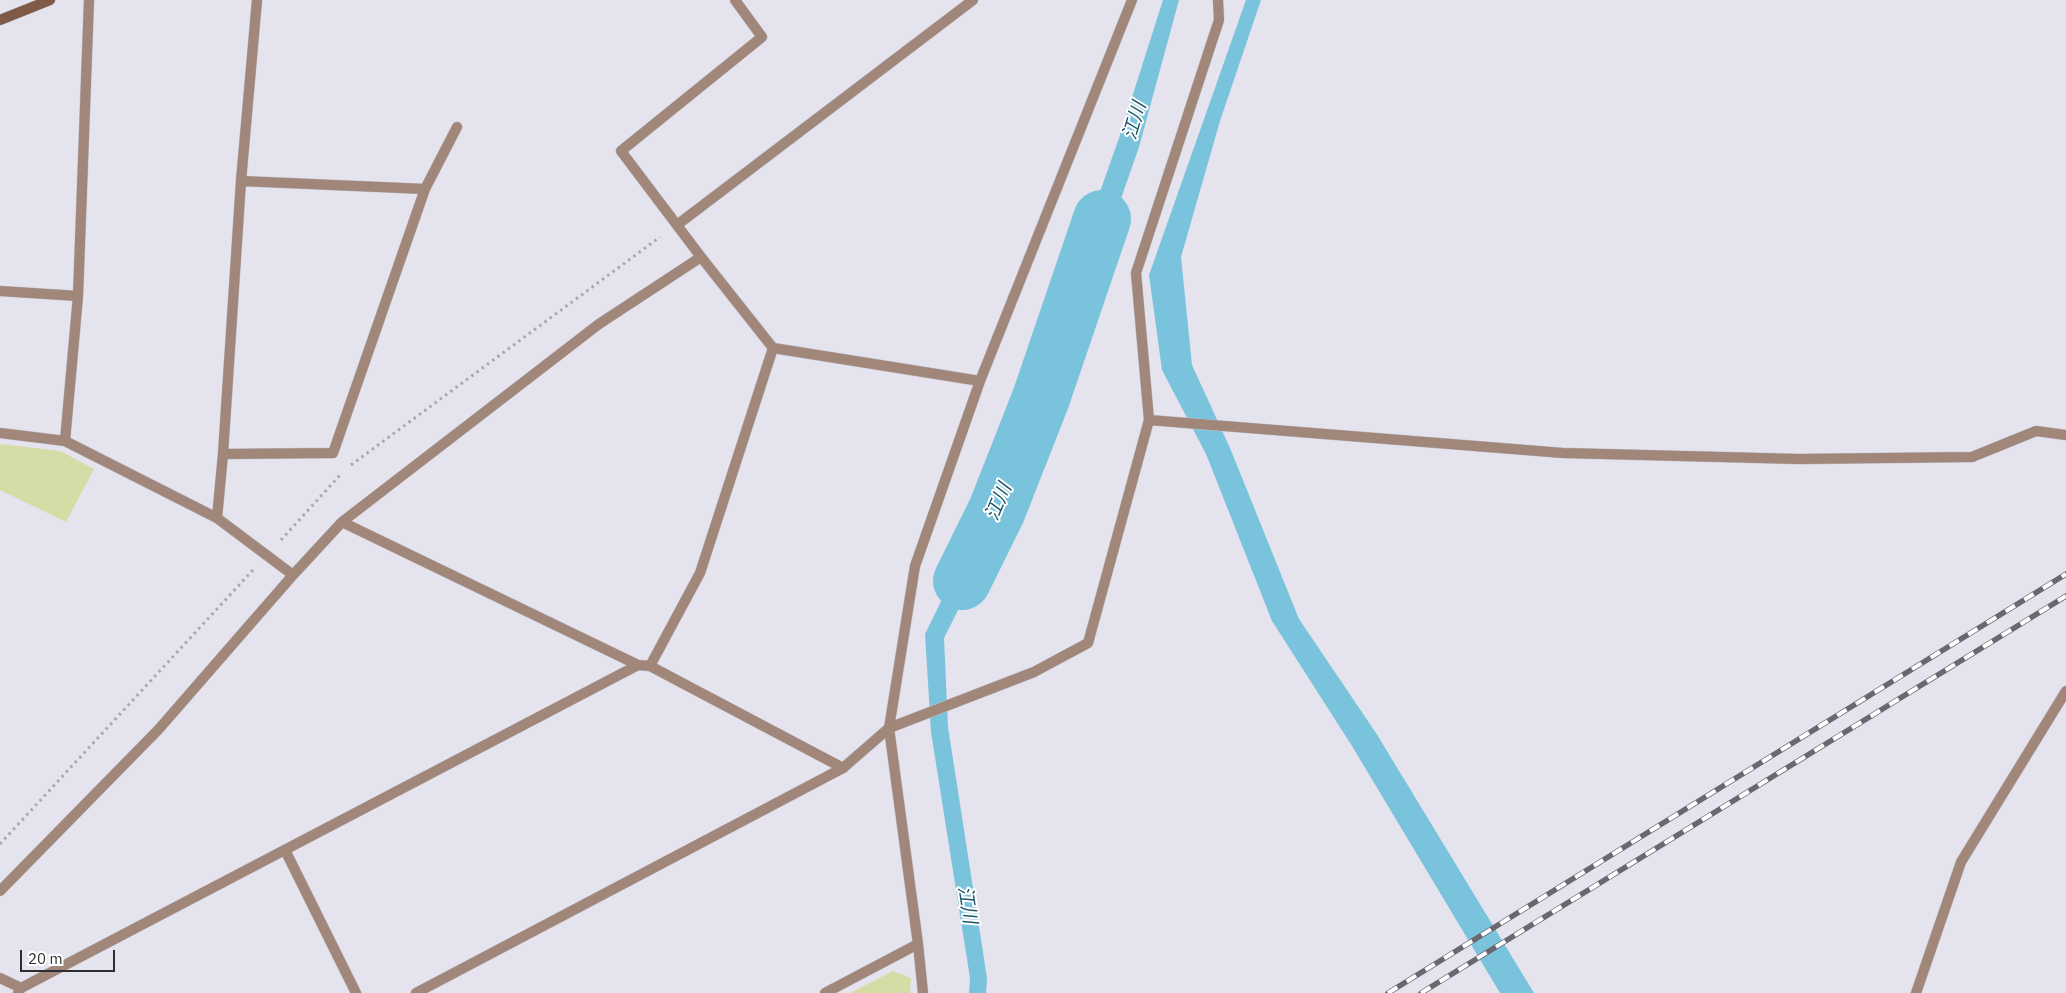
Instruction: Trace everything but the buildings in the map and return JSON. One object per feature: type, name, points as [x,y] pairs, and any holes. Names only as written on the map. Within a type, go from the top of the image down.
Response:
[{"type":"main road","points":[[0,20],[50,0]]},
{"type":"street","points":[[64,441],[78,296],[89,0]]},
{"type":"street","points":[[217,518],[241,181],[257,0]]},
{"type":"street","points":[[735,0],[762,37],[621,151],[773,348],[980,381]]},
{"type":"street","points":[[677,225],[973,0]]},
{"type":"street","points":[[923,993],[890,728],[914,566],[980,381],[1132,0]]},
{"type":"street","points":[[416,993],[843,768],[890,728],[1034,672],[1088,643],[1149,420],[1136,273],[1219,20],[1218,0]]},
{"type":"street","points":[[223,454],[333,453],[425,189],[457,127]]},
{"type":"street","points":[[241,181],[425,189]]},
{"type":"street","points":[[0,891],[158,730],[293,575],[342,522],[599,324],[701,257]]},
{"type":"street","points":[[0,291],[78,296]]},
{"type":"street","points":[[650,666],[700,573],[773,348]]},
{"type":"street","points":[[1149,420],[1563,453],[1789,459],[1972,457],[2036,431],[2066,435]]},
{"type":"street","points":[[0,433],[64,441],[217,518],[293,575]]},
{"type":"street","points":[[342,522],[638,665],[650,666],[843,768]]},
{"type":"street","points":[[0,978],[20,990],[638,665]]},
{"type":"street","points":[[1916,993],[1961,862],[2066,691]]},
{"type":"street","points":[[285,850],[356,993]]},
{"type":"street","points":[[825,993],[918,944]]},
{"type":"green space","points":[[0,444],[60,451],[94,469],[66,522],[0,490]]},
{"type":"green space","points":[[893,971],[911,978],[910,993],[850,993]]},
{"type":"water","points":[[1163,0],[1179,0],[1139,147],[1086,299],[1065,291],[1119,138]]},
{"type":"water","points":[[1246,0],[1261,0],[1220,121],[1181,257],[1192,365],[1230,448],[1299,619],[1376,733],[1534,993],[1500,993],[1352,746],[1272,621],[1206,454],[1162,370],[1149,275]]},
{"type":"water","points":[[989,504],[1006,515],[944,638],[948,727],[987,978],[986,993],[969,993],[970,978],[931,732],[925,634]]},
{"type":"waterway","name":"江川","points":[[962,581],[997,510],[1041,398],[1102,219]]},
{"type":"railway","points":[[1388,993],[2066,574]]},
{"type":"railway","points":[[1421,993],[2066,596]]}]
